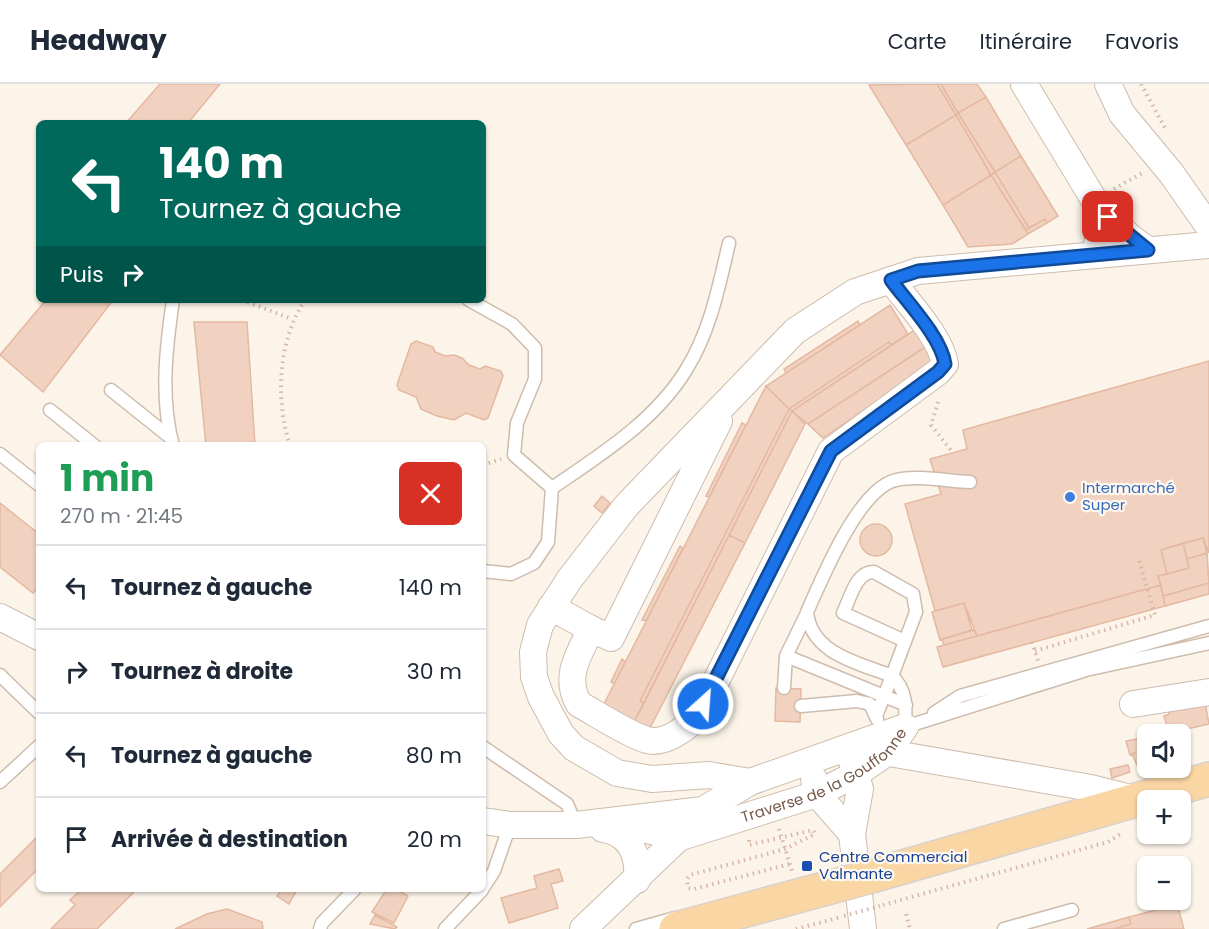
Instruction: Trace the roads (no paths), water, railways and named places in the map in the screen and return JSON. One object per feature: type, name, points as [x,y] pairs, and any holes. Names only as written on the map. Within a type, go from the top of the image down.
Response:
[{"type":"main road","points":[[676,929],[776,902],[847,900],[877,891],[1124,796],[1209,779]]},
{"type":"main road","points":[[720,929],[776,902]]},
{"type":"street","points":[[1024,84],[1100,200],[1130,237],[1148,250]]},
{"type":"street","points":[[1108,84],[1122,114],[1171,173],[1209,227]]},
{"type":"street","points":[[1095,254],[1100,200]]},
{"type":"street","points":[[750,782],[709,775],[652,779],[617,773],[588,757],[561,734],[541,697],[534,676],[533,652],[540,625],[569,580],[627,505],[795,331],[855,292],[918,271],[1209,245]]},
{"type":"street","points":[[591,629],[576,659],[572,676],[574,695],[579,704],[649,741],[677,733],[698,717],[831,451],[938,372],[945,364],[943,353],[935,339],[891,280]]},
{"type":"street","points":[[551,607],[611,638],[702,457],[724,405]]},
{"type":"street","points":[[0,617],[36,630]]},
{"type":"street","points":[[1133,704],[1209,692]]},
{"type":"street","points":[[847,900],[852,834],[860,789],[848,748],[897,725],[1124,796]]},
{"type":"street","name":"Traverse de la Gouffonne","points":[[604,821],[681,837],[817,794],[856,774],[897,725]]},
{"type":"street","name":"Traverse de la Gouffonne","points":[[486,821],[510,825],[576,825],[711,805],[750,782],[848,748]]},
{"type":"street","points":[[810,762],[817,794],[852,834]]},
{"type":"street","points":[[584,929],[637,880],[711,805],[706,787],[682,776]]},
{"type":"street","name":"Traverse de la Gouffonne","points":[[576,825],[609,830],[626,838],[639,862],[637,880]]},
{"type":"lane","points":[[486,571],[511,574],[534,563],[548,542],[552,488],[631,431],[664,400],[687,369],[715,303],[729,243]]},
{"type":"lane","points":[[172,442],[166,407],[165,353],[173,303]]},
{"type":"lane","points":[[474,303],[512,324],[536,348],[535,379],[517,423],[514,455],[552,488]]},
{"type":"lane","points":[[111,390],[172,442]]},
{"type":"lane","points":[[50,410],[90,442]]},
{"type":"lane","points":[[0,454],[36,483]]},
{"type":"lane","points":[[783,688],[786,656],[839,541],[875,493],[885,484],[904,479],[970,482]]},
{"type":"lane","points":[[897,725],[884,695],[892,676],[916,612],[913,594],[874,572],[867,572],[861,576],[843,613],[905,641]]},
{"type":"lane","points":[[807,612],[808,624],[816,640],[831,651],[892,676],[901,685],[897,725]]},
{"type":"lane","points":[[897,725],[960,696],[1209,626]]},
{"type":"lane","points":[[897,725],[1113,663],[1209,643]]},
{"type":"lane","points":[[786,656],[884,695],[897,725]]},
{"type":"lane","points":[[0,675],[36,710]]},
{"type":"lane","points":[[801,706],[857,701],[870,704],[897,725]]},
{"type":"lane","points":[[0,782],[36,749]]},
{"type":"lane","points":[[486,749],[567,804],[576,825]]},
{"type":"lane","points":[[969,834],[1124,796],[1209,767]]},
{"type":"lane","points":[[486,884],[494,871],[510,825]]},
{"type":"lane","points":[[320,929],[322,923],[352,892]]},
{"type":"lane","points":[[445,929],[480,892]]},
{"type":"lane","points":[[636,929],[847,900]]},
{"type":"lane","points":[[1004,929],[1072,910]]},
{"type":"place","name":"Intermarché Super","points":[[1070,497]]},
{"type":"place","name":"Centre Commercial Valmante","points":[[807,866]]}]
